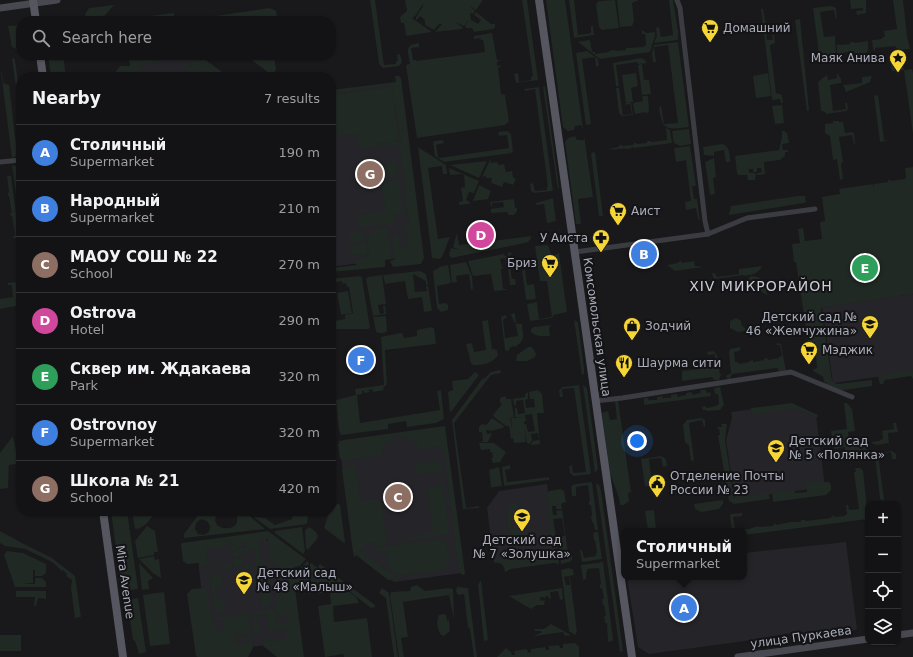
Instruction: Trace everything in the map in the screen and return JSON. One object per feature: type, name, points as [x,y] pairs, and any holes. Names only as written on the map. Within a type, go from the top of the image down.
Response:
[{"type":"main road","points":[[0,8],[33,2],[57,0]]},
{"type":"main road","name":"Комсомольская улица","points":[[539,0],[632,657]]},
{"type":"main road","points":[[33,2],[35,16]]},
{"type":"main road","points":[[41,60],[42,72]]},
{"type":"main road","name":"Mira Avenue","points":[[104,516],[124,657]]},
{"type":"main road","points":[[901,635],[913,633]]},
{"type":"main road","name":"улица Пуркаева","points":[[738,657],[865,639]]},
{"type":"street","points":[[677,0],[680,8],[705,221],[708,234]]},
{"type":"street","points":[[0,162],[16,160]]},
{"type":"street","points":[[575,252],[708,234],[747,218],[815,209]]},
{"type":"street","points":[[595,401],[791,372],[852,397]]},
{"type":"shaded area","points":[[370,0],[375,0],[384,65],[396,64],[396,61],[398,61],[397,55],[400,54],[402,62],[399,66],[383,68],[379,64]]},
{"type":"shaded area","points":[[405,0],[483,0],[476,10],[470,6],[475,11],[473,14],[470,13],[471,20],[478,24],[481,20],[474,15],[476,12],[491,24],[495,24],[495,27],[493,29],[474,32],[472,28],[466,28],[465,26],[469,20],[464,26],[455,22],[462,27],[462,29],[435,32],[442,24],[439,24],[434,30],[425,25],[425,20],[420,16],[417,20],[416,19],[423,4],[412,18],[432,32],[406,36],[404,23],[401,23],[400,17],[407,11]]},
{"type":"shaded area","points":[[522,0],[527,0],[538,80],[516,83],[514,74],[518,73],[519,82],[531,80],[531,77],[533,76]]},
{"type":"shaded area","points":[[546,0],[565,0],[583,129],[581,125],[575,126],[574,130],[568,131],[563,127]]},
{"type":"shaded area","points":[[569,0],[574,0],[578,35],[591,33],[591,26],[593,26],[594,35],[574,38]]},
{"type":"shaded area","points":[[615,0],[619,28],[602,30],[599,27],[596,4],[599,1]]},
{"type":"shaded area","points":[[617,0],[639,0],[632,3],[634,21],[632,26],[620,27]]},
{"type":"shaded area","points":[[669,0],[673,0],[678,40],[654,43],[657,36],[656,28],[659,27],[661,37],[673,35]]},
{"type":"shaded area","points":[[850,0],[866,0],[866,13],[857,15],[856,11],[863,10],[863,8],[851,9]]},
{"type":"shaded area","points":[[893,0],[903,0],[910,49],[898,50],[895,46],[875,48],[875,51],[873,49],[872,40],[882,39],[885,37],[884,31],[897,29]]},
{"type":"shaded area","points":[[114,5],[104,16],[86,16],[85,14],[89,8]]},
{"type":"shaded area","points":[[831,6],[836,8],[837,19],[834,10],[820,12],[824,37],[835,36],[836,54],[828,55],[829,60],[820,61],[813,8]]},
{"type":"shaded area","points":[[270,8],[276,11],[277,16],[216,16]]},
{"type":"shaded area","points":[[761,9],[763,9],[766,26],[773,25],[774,33],[772,33],[771,29],[766,29],[767,40],[773,40],[772,35],[774,35],[775,43],[770,45],[776,93],[782,95],[783,103],[781,103],[780,99],[772,100]]},
{"type":"shaded area","points":[[174,13],[174,16],[149,16]]},
{"type":"shaded area","points":[[800,19],[809,110],[807,111],[795,20]]},
{"type":"shaded area","points":[[16,25],[16,49],[12,47],[8,26]]},
{"type":"shaded area","points":[[642,31],[646,33],[655,32],[650,52],[600,59],[578,42],[590,40],[592,52],[595,52],[595,54],[615,50],[626,50],[626,48],[644,47],[646,45],[645,34],[642,34]]},
{"type":"shaded area","points":[[492,33],[497,60],[501,60],[497,62],[497,66],[502,65],[498,68],[501,94],[505,95],[509,121],[505,125],[417,138],[406,65],[410,64],[408,52],[409,47],[419,43],[419,47],[411,48],[413,60],[416,61],[485,52],[483,40],[480,38],[474,39],[474,36]]},
{"type":"shaded area","points":[[868,41],[868,51],[864,55],[855,57],[854,51],[837,54],[837,45],[839,44]]},
{"type":"shaded area","points":[[678,42],[689,127],[675,129],[664,125],[659,107],[661,106],[664,124],[678,123],[668,45],[654,47],[656,62],[653,62],[652,52],[654,45]]},
{"type":"shaded area","points":[[587,51],[598,59],[599,66],[596,66],[595,57],[582,59],[591,124],[586,125],[576,53]]},
{"type":"shaded area","points":[[901,54],[904,70],[892,71],[889,55]]},
{"type":"shaded area","points":[[14,58],[15,60],[16,87],[12,59]]},
{"type":"shaded area","points":[[641,58],[647,63],[638,64],[637,62],[616,65],[619,86],[616,86],[613,63]]},
{"type":"shaded area","points":[[49,60],[64,60],[65,72],[50,72]]},
{"type":"shaded area","points":[[129,60],[155,60],[155,63],[140,65],[141,72],[116,72],[120,66],[130,66]]},
{"type":"shaded area","points":[[139,60],[203,60],[219,72],[136,72]]},
{"type":"shaded area","points":[[194,60],[183,72],[180,72],[189,61]]},
{"type":"shaded area","points":[[197,60],[206,60],[222,72],[186,72]]},
{"type":"shaded area","points":[[252,60],[275,60],[276,70],[274,72],[268,72]]},
{"type":"shaded area","points":[[642,64],[644,80],[649,80],[651,94],[642,95],[638,65]]},
{"type":"shaded area","points":[[912,69],[913,73],[913,134],[904,70]]},
{"type":"shaded area","points":[[1,72],[3,83],[9,85],[16,144],[16,156],[12,158]]},
{"type":"shaded area","points":[[636,73],[638,86],[631,88],[633,102],[626,103],[631,103],[633,115],[622,116],[619,113],[616,88],[619,88],[623,115],[632,114],[630,104],[623,105],[626,104],[622,75]]},
{"type":"shaded area","points":[[768,73],[771,96],[756,98],[753,76]]},
{"type":"shaded area","points":[[837,73],[841,79],[841,83],[830,85],[833,111],[846,109],[845,103],[847,103],[848,109],[846,111],[827,114],[821,111],[818,82],[827,75],[828,80],[837,78]]},
{"type":"shaded area","points":[[395,76],[399,76],[401,78],[424,258],[421,264],[393,267],[390,261],[395,259],[392,237],[399,237],[400,247],[408,246],[407,233],[404,233],[403,226],[409,225],[399,144],[363,148],[358,145],[356,134],[336,136],[336,94],[392,87],[399,140],[375,144],[401,141],[392,85],[336,93],[336,89],[396,82]]},
{"type":"shaded area","points":[[872,76],[870,82],[846,92],[843,84],[862,83],[862,77]]},
{"type":"shaded area","points":[[396,84],[420,255],[336,266],[336,92]]},
{"type":"shaded area","points":[[545,86],[559,187],[558,190],[543,87]]},
{"type":"shaded area","points":[[539,87],[553,191],[534,193],[531,191],[530,184],[533,183],[535,191],[547,190],[548,187],[535,89],[525,91],[524,89]]},
{"type":"shaded area","points":[[878,95],[884,140],[889,140],[880,142],[874,96]]},
{"type":"shaded area","points":[[642,96],[648,96],[649,111],[646,114],[646,112],[635,114],[633,103],[643,101]]},
{"type":"shaded area","points":[[782,105],[784,123],[775,124],[772,106]]},
{"type":"shaded area","points":[[833,121],[843,122],[845,133],[854,133],[854,145],[852,135],[839,137],[843,162],[841,163],[843,179],[840,180],[837,159],[833,160],[830,136],[825,133],[825,124],[833,123]]},
{"type":"shaded area","points":[[666,128],[670,130],[672,143],[633,147],[629,149],[608,149],[619,147],[619,145],[633,145],[634,143],[647,143],[647,141],[667,140]]},
{"type":"shaded area","points":[[689,129],[691,144],[680,146],[674,143],[672,131]]},
{"type":"shaded area","points":[[507,131],[511,134],[513,151],[511,153],[444,162],[435,156],[433,141],[443,140],[444,143],[436,145],[439,158],[509,148],[507,135],[499,136],[498,132]]},
{"type":"shaded area","points":[[782,131],[787,133],[789,143],[782,144],[783,150],[787,150],[789,152],[785,152],[785,156],[780,160],[764,162],[765,174],[757,175],[757,173],[762,172],[761,168],[757,168],[757,172],[753,172],[753,169],[749,169],[749,173],[756,173],[755,180],[748,180],[747,175],[738,175],[735,156],[779,150]]},
{"type":"shaded area","points":[[584,135],[593,197],[578,199],[581,224],[576,224],[565,142],[568,138],[575,136],[577,140],[584,140]]},
{"type":"shaded area","points":[[722,144],[728,149],[730,154],[730,162],[726,162],[724,150],[714,152],[714,156],[704,155],[703,147]]},
{"type":"shaded area","points":[[690,146],[696,186],[692,186],[694,199],[697,199],[700,220],[698,219],[696,208],[686,210],[685,202],[691,201],[686,160],[676,162],[674,148]]},
{"type":"shaded area","points":[[418,147],[446,165],[447,174],[443,174],[442,166],[428,168],[438,239],[450,237],[442,257],[439,259],[432,258]]},
{"type":"shaded area","points":[[595,152],[603,216],[599,216],[591,153]]},
{"type":"shaded area","points":[[714,158],[716,177],[713,178],[715,194],[710,195],[705,162]]},
{"type":"shaded area","points":[[490,160],[491,163],[497,162],[499,165],[504,164],[506,172],[512,171],[513,177],[516,179],[513,185],[504,182],[502,187],[491,183],[492,178],[486,178],[486,175],[482,177]]},
{"type":"shaded area","points":[[487,161],[479,178],[450,165]]},
{"type":"shaded area","points":[[397,162],[398,176],[381,179],[379,166]]},
{"type":"shaded area","points":[[12,165],[16,166],[16,194]]},
{"type":"shaded area","points":[[913,167],[913,294],[825,306],[821,308],[832,381],[837,384],[872,380],[872,386],[837,391],[824,382],[823,377],[812,370],[817,368],[815,342],[808,342],[792,244],[800,243],[798,229],[803,228],[805,241],[822,239],[820,222],[825,221],[822,197],[840,194],[839,189],[873,184],[874,188],[874,184],[888,182],[888,180],[904,179],[906,178],[905,168]]},
{"type":"shaded area","points":[[449,168],[479,181],[474,193],[469,192],[466,200],[470,202],[469,204],[459,205],[459,202],[463,201],[461,188],[465,187],[464,175],[450,175]]},
{"type":"shaded area","points":[[7,176],[11,176],[16,215],[16,238],[13,238],[15,235],[12,216],[10,213],[12,213],[8,196]]},
{"type":"shaded area","points":[[399,180],[403,213],[394,214],[395,223],[363,227],[359,226],[356,215],[385,211],[382,183]]},
{"type":"shaded area","points":[[479,185],[491,191],[488,199],[473,201]]},
{"type":"shaded area","points":[[805,196],[806,202],[729,215],[731,206]]},
{"type":"shaded area","points":[[553,198],[556,221],[547,223],[544,204],[536,205],[536,203]]},
{"type":"shaded area","points":[[514,199],[515,208],[517,208],[517,211],[514,215],[509,215],[507,212],[491,213],[491,209],[504,207],[503,202],[492,203],[491,206],[490,202]]},
{"type":"shaded area","points":[[388,228],[392,259],[385,260],[385,267],[336,272],[336,267],[356,265],[355,259],[369,257],[367,236],[371,235],[371,231]]},
{"type":"shaded area","points":[[364,230],[366,241],[350,243],[349,237],[351,233]]},
{"type":"shaded area","points":[[457,233],[459,245],[531,236],[531,239],[525,243],[451,258],[449,255],[451,248],[460,250],[453,247]]},
{"type":"shaded area","points":[[366,243],[368,254],[352,256],[350,246]]},
{"type":"shaded area","points":[[548,245],[551,254],[555,255],[559,253],[567,312],[554,315],[552,318],[530,321],[527,304],[537,302],[539,319],[552,317],[547,281],[540,281],[535,246]]},
{"type":"shaded area","points":[[504,254],[505,256],[508,256],[512,279],[515,279],[516,285],[510,285],[508,268],[505,268],[505,258],[500,259],[502,267],[504,268],[501,269],[503,289],[506,290],[494,291],[491,274],[473,276],[468,261]]},
{"type":"shaded area","points":[[681,261],[682,263],[694,261],[695,266],[704,267],[675,271],[667,265]]},
{"type":"shaded area","points":[[466,262],[472,276],[473,289],[471,290],[469,274],[456,276],[457,282],[452,283],[450,265]]},
{"type":"shaded area","points":[[448,265],[451,283],[437,286],[439,304],[445,303],[448,305],[448,310],[441,312],[437,308],[433,272],[440,267]]},
{"type":"shaded area","points":[[762,266],[759,271],[748,275],[715,279],[712,273],[715,273],[717,277],[739,274],[739,269]]},
{"type":"shaded area","points":[[525,269],[527,285],[534,284],[536,299],[526,299],[522,271]]},
{"type":"shaded area","points":[[420,271],[426,274],[428,284],[426,285],[426,281],[413,274],[415,292],[427,291],[426,286],[428,286],[432,311],[424,312],[422,297],[408,299],[405,281],[385,284],[383,275]]},
{"type":"shaded area","points":[[382,275],[386,304],[378,305],[380,314],[384,313],[383,306],[385,305],[386,314],[373,316],[366,279],[368,277]]},
{"type":"shaded area","points":[[360,276],[362,278],[370,328],[336,329],[336,321],[345,319],[345,315],[353,313],[349,287],[347,287],[346,283],[343,284],[342,281],[336,282],[336,278]]},
{"type":"shaded area","points":[[751,276],[758,277],[765,281],[767,295],[744,282]]},
{"type":"shaded area","points":[[8,283],[16,283],[16,306],[0,309],[0,299],[13,297],[12,285],[8,285]]},
{"type":"shaded area","points":[[348,291],[352,313],[341,315],[337,293]]},
{"type":"shaded area","name":"Детский сад № 46 «Жемчужина»","points":[[913,294],[913,372],[833,383],[822,306]]},
{"type":"shaded area","points":[[515,313],[516,324],[522,324],[523,337],[521,342],[507,351],[505,350],[501,317],[505,315],[507,317],[503,320],[505,338],[518,336],[516,325],[511,315],[508,315]]},
{"type":"shaded area","points":[[386,316],[387,331],[385,333],[376,332],[373,317]]},
{"type":"shaded area","points":[[736,318],[741,321],[745,331],[738,332],[730,328],[730,321]]},
{"type":"shaded area","points":[[488,320],[492,349],[497,350],[498,355],[490,362],[473,365],[471,363],[466,344],[472,343],[474,352],[486,350],[482,321]]},
{"type":"shaded area","points":[[574,320],[578,322],[584,368],[584,374],[582,375]]},
{"type":"shaded area","points":[[550,325],[550,336],[539,336],[531,332],[531,329],[534,327]]},
{"type":"shaded area","points":[[431,327],[434,328],[436,344],[385,350],[387,384],[383,388],[384,390],[373,392],[372,389],[368,390],[370,392],[364,393],[364,391],[362,391],[362,394],[357,395],[360,423],[440,410],[437,391],[441,390],[444,419],[436,423],[407,427],[406,421],[388,424],[388,429],[341,435],[339,430],[336,400],[356,395],[355,389],[384,385],[381,337],[401,333],[404,338],[417,336],[417,330]]},
{"type":"shaded area","points":[[777,343],[781,344],[786,371],[779,371],[777,368],[732,374],[730,379],[727,378],[726,376],[731,373],[730,349],[741,347],[739,351],[734,352],[735,362],[738,362],[739,364],[753,360],[753,362],[767,358],[768,360],[779,358],[782,356],[780,345],[777,345]]},
{"type":"shaded area","points":[[528,347],[531,347],[534,350],[536,354],[535,357],[527,361],[516,361],[517,355]]},
{"type":"shaded area","points":[[713,351],[717,355],[721,374],[719,380],[714,380],[712,377],[682,381],[682,371],[716,367],[715,354],[708,355],[707,352]]},
{"type":"shaded area","points":[[500,370],[501,373],[491,375],[454,423],[466,508],[479,506],[479,508],[463,509],[452,420],[483,378],[484,379],[491,372]]},
{"type":"shaded area","points":[[913,370],[913,379],[911,376],[885,380],[883,384],[880,384],[878,376]]},
{"type":"shaded area","points":[[475,372],[479,375],[450,413],[448,392],[453,390],[452,381],[468,379]]},
{"type":"shaded area","points":[[579,385],[591,474],[574,476],[570,473],[569,466],[572,465],[573,473],[586,472],[574,388],[562,389],[563,397],[560,397],[559,391],[562,387]]},
{"type":"shaded area","points":[[583,385],[587,388],[598,469],[595,473]]},
{"type":"shaded area","points":[[720,387],[724,405],[720,410],[703,410],[702,407],[706,406],[706,408],[717,406],[719,404],[718,394],[715,394],[714,388]]},
{"type":"shaded area","points":[[538,390],[542,394],[544,413],[537,413],[540,444],[531,444],[533,441],[539,440],[538,433],[531,434],[532,440],[530,444],[527,443],[525,427],[526,442],[514,443],[513,438],[511,439],[509,426],[506,426],[493,415],[502,404],[500,402],[500,398],[505,396],[507,399],[511,399],[514,417],[510,418],[512,429],[511,418],[523,417],[515,417],[515,408],[517,408],[518,414],[525,413],[523,400],[516,401],[516,405],[514,406],[513,399],[525,397],[525,394],[528,392],[528,399],[525,400],[526,408],[535,407],[534,399],[530,399],[529,392]],"holes":[[[532,414],[535,431],[528,432],[526,424],[524,424],[526,421],[525,415]]]},
{"type":"shaded area","points":[[701,390],[706,390],[707,393],[710,392],[711,396],[644,405],[644,398],[648,398],[649,401],[657,400],[657,397],[662,396],[663,399],[671,398],[671,395],[677,394],[678,397],[686,396],[686,393],[691,392],[693,395],[700,394]]},
{"type":"shaded area","points":[[618,400],[631,492],[628,493],[629,501],[624,505],[620,505],[610,473],[602,413],[608,411],[610,420],[617,419],[615,401]]},
{"type":"shaded area","points":[[792,403],[818,415],[817,418],[796,408],[752,415],[751,408]]},
{"type":"shaded area","points":[[844,403],[847,403],[852,409],[855,431],[848,432],[849,444],[853,445],[866,443],[867,450],[863,455],[849,456],[846,453],[845,447],[835,449],[833,445],[831,431],[847,429]]},
{"type":"shaded area","name":"Детский сад № 5 «Полянка»","points":[[791,404],[816,416],[825,487],[735,499],[726,440],[732,418],[731,412]]},
{"type":"shaded area","points":[[492,418],[504,426],[503,428],[490,431],[486,430],[487,434],[492,433],[488,442],[480,442],[483,441],[482,432],[479,432],[479,427],[482,424],[486,425]]},
{"type":"shaded area","points":[[701,418],[705,420],[705,427],[702,420],[689,423],[694,460],[691,461],[689,445],[685,442],[683,425],[687,420]]},
{"type":"shaded area","points":[[893,423],[896,423],[898,432],[888,433],[889,443],[877,445],[871,442],[880,441],[883,439],[882,431],[894,429]]},
{"type":"shaded area","points":[[721,424],[727,424],[725,440],[734,498],[768,493],[770,499],[734,504],[729,501],[718,435],[720,435],[717,427],[722,427]]},
{"type":"shaded area","points":[[445,426],[465,573],[464,575],[461,574],[458,566],[444,453],[439,447],[419,450],[416,443],[411,439],[398,437],[387,442],[383,448],[382,455],[342,460],[340,458],[338,444],[343,440]]},
{"type":"shaded area","points":[[441,427],[462,573],[394,582],[353,552],[339,441]]},
{"type":"shaded area","points":[[13,436],[16,451],[16,464],[9,465],[8,488],[0,489],[0,453]]},
{"type":"shaded area","points":[[479,443],[494,443],[506,452],[500,462],[493,463],[491,458],[493,458],[492,452],[490,452],[490,449],[481,450]]},
{"type":"shaded area","points":[[892,451],[896,454],[896,459],[892,459],[891,452],[878,454],[884,500],[882,500],[880,499],[875,456],[879,453]]},
{"type":"shaded area","points":[[661,456],[666,459],[667,466],[663,467],[661,458],[649,459],[652,485],[645,486],[641,459]]},
{"type":"shaded area","points":[[436,461],[441,465],[442,480],[441,472],[415,475],[414,467],[416,464]]},
{"type":"shaded area","points":[[510,465],[510,469],[505,470],[507,482],[549,477],[549,480],[504,486],[502,467]]},
{"type":"shaded area","points":[[353,466],[356,469],[360,501],[377,499],[382,503],[387,544],[377,547],[376,543],[364,544],[364,549],[359,550],[398,579],[388,580],[356,555],[354,558],[342,470],[343,468]]},
{"type":"shaded area","points":[[499,467],[502,486],[486,488],[491,487],[489,470]]},
{"type":"shaded area","points":[[855,468],[860,468],[863,470],[866,501],[865,519],[747,535],[747,530],[758,526],[772,526],[776,523],[776,525],[790,522],[801,522],[801,520],[806,521],[830,518],[834,515],[835,517],[844,516],[847,514],[846,505],[848,505],[849,510],[859,509],[854,472],[856,472]]},
{"type":"shaded area","points":[[592,482],[598,530],[595,530],[592,522],[588,485],[576,487],[576,496],[572,496],[571,486],[575,484]]},
{"type":"shaded area","points":[[805,482],[829,482],[831,485],[831,490],[826,495],[773,502],[772,492],[794,489],[795,493],[807,492]]},
{"type":"shaded area","points":[[596,483],[599,485],[601,491],[623,651],[620,652]]},
{"type":"shaded area","name":"Детский сад № 7 «Золушка»","points":[[547,484],[557,555],[494,563],[487,508],[499,491]]},
{"type":"shaded area","points":[[443,485],[449,531],[448,534],[406,541],[403,540],[403,538],[433,533],[427,487]]},
{"type":"shaded area","points":[[561,489],[564,491],[566,502],[561,504],[562,509],[556,509],[556,506],[552,506],[553,515],[557,515],[556,511],[562,510],[568,552],[572,553],[572,560],[561,564],[558,538],[556,538],[559,564],[554,563],[511,569],[505,572],[502,565],[495,563],[494,557],[498,557],[498,559],[511,553],[514,560],[557,554],[555,540],[551,541],[546,496],[549,491]],"holes":[[[562,518],[565,536],[556,537],[553,519]]]},
{"type":"shaded area","points":[[723,500],[723,504],[719,509],[701,512],[695,509],[694,504]]},
{"type":"shaded area","points":[[514,502],[517,502],[519,514],[510,515],[512,527],[520,527],[522,539],[512,534],[507,524],[508,511]]},
{"type":"shaded area","points":[[338,503],[340,505],[344,543],[324,528],[328,516],[336,516],[336,506]]},
{"type":"shaded area","points":[[654,510],[656,528],[648,528],[645,511]]},
{"type":"shaded area","points":[[742,513],[742,516],[733,517],[735,528],[732,528],[730,515]]},
{"type":"shaded area","points":[[112,516],[128,516],[138,589],[125,591],[121,587]]},
{"type":"shaded area","points":[[133,516],[152,516],[142,527],[135,529]]},
{"type":"shaded area","points":[[197,516],[216,516],[215,519],[216,524],[220,527],[226,528],[232,527],[236,524],[236,516],[250,516],[265,529],[184,538],[184,534]],"holes":[[[201,519],[207,521],[210,526],[209,532],[204,535],[198,534],[195,529],[196,523]]]},
{"type":"shaded area","points":[[292,516],[308,516],[307,524],[270,529],[255,517],[265,518],[275,525],[292,519]]},
{"type":"shaded area","points":[[147,526],[155,531],[158,552],[154,552],[154,555],[138,558],[135,541]]},
{"type":"shaded area","points":[[302,527],[305,551],[303,554],[275,533],[275,531]]},
{"type":"shaded area","points":[[309,527],[314,530],[318,537],[308,550],[306,548],[305,530]]},
{"type":"shaded area","points":[[0,531],[52,558],[75,576],[81,617],[75,618],[71,588],[72,580],[66,576],[67,574],[52,562],[25,549],[5,546],[0,543]]},
{"type":"shaded area","points":[[268,531],[306,559],[300,566],[294,567],[294,574],[300,573],[300,569],[307,561],[309,563],[308,568],[311,593],[309,594],[308,586],[295,588],[304,657],[277,657],[263,646],[264,638],[268,637],[269,642],[287,639],[285,629],[269,631],[267,614],[257,615],[260,633],[255,634],[252,613],[272,609],[276,613],[278,624],[286,623],[288,618],[284,615],[278,616],[278,612],[276,612],[273,608],[277,604],[275,591],[281,590],[276,563],[270,563],[268,539],[259,540],[261,560],[264,560],[264,564],[267,564],[272,599],[270,604],[262,606],[260,595],[268,593],[266,580],[258,581],[254,549],[241,551],[242,556],[233,558],[232,553],[230,539],[227,540],[227,547],[205,549],[211,569],[224,568],[224,564],[231,563],[232,568],[210,571],[207,566],[200,567],[199,563],[187,564],[183,561],[181,545],[182,543]],"holes":[[[245,542],[246,547],[240,547],[232,553],[240,546],[239,543]]]},
{"type":"shaded area","points":[[598,532],[602,559],[582,562],[580,550],[582,550],[584,558],[596,556],[597,553],[593,533]]},
{"type":"shaded area","name":"Детский сад № 48 «Малыш»","points":[[257,535],[281,547],[291,642],[208,652],[196,541]]},
{"type":"shaded area","points":[[439,540],[443,541],[446,545],[449,560],[445,568],[435,572],[406,575],[396,574],[392,572],[387,563],[387,551],[375,553],[374,548]]},
{"type":"shaded area","points":[[846,542],[857,629],[850,632],[817,636],[797,631],[745,641],[649,654],[638,647],[627,580],[747,580],[747,553]]},
{"type":"shaded area","points":[[7,551],[23,553],[46,564],[46,573],[42,576],[35,576],[35,570],[33,570],[33,583],[23,584],[35,584],[35,578],[42,578],[46,582],[46,587],[15,587],[4,555]]},
{"type":"shaded area","points":[[154,556],[155,560],[159,559],[161,578],[154,574],[139,559]]},
{"type":"shaded area","points":[[242,558],[243,565],[250,564],[251,569],[246,570],[243,566],[234,568],[233,559]]},
{"type":"shaded area","points":[[603,562],[613,639],[612,641],[608,642],[607,623],[605,623],[604,616],[606,616],[602,599],[604,599],[602,588],[600,588],[599,568],[587,569],[586,579],[583,580],[581,565]]},
{"type":"shaded area","points":[[139,563],[153,578],[148,581],[149,589],[142,590]]},
{"type":"shaded area","points":[[311,563],[356,597],[359,603],[333,606],[334,622],[367,618],[372,657],[344,657],[343,654],[325,657],[318,606],[331,604],[330,593],[313,593],[309,568]]},
{"type":"shaded area","points":[[320,564],[375,605],[375,607],[371,608],[318,567]]},
{"type":"shaded area","points":[[569,568],[573,570],[574,575],[564,577],[566,585],[570,585],[570,577],[577,632],[575,635],[569,631],[561,570]]},
{"type":"shaded area","points":[[221,574],[223,586],[215,587],[217,600],[225,600],[226,612],[218,613],[214,608],[210,579],[211,576]]},
{"type":"shaded area","points":[[481,580],[488,640],[484,641],[478,585]]},
{"type":"shaded area","points":[[417,585],[425,591],[448,588],[453,589],[454,619],[449,595],[403,602],[408,637],[401,638],[404,657],[399,657],[390,596],[391,592],[410,591],[411,587]]},
{"type":"shaded area","points":[[457,587],[468,588],[477,657],[474,657],[470,629],[468,627],[464,594],[458,595],[456,591]]},
{"type":"shaded area","points":[[204,588],[207,591],[211,615],[216,618],[216,621],[211,622],[211,626],[216,626],[217,632],[224,630],[223,620],[217,621],[217,618],[248,613],[251,634],[235,635],[236,644],[247,643],[247,635],[251,635],[253,648],[248,657],[196,656],[187,594],[192,589]]},
{"type":"shaded area","points":[[382,588],[389,593],[398,657],[394,657],[386,598],[379,593]]},
{"type":"shaded area","points":[[562,588],[563,599],[560,600],[558,591],[550,592],[551,598],[549,599],[548,596],[545,597],[545,599],[540,597],[541,601],[545,600],[544,605],[537,605],[531,609],[509,596]]},
{"type":"shaded area","points":[[16,591],[46,591],[46,599],[38,598],[36,606],[34,606],[35,597],[16,597]]},
{"type":"shaded area","points":[[164,592],[170,644],[150,646],[143,595]]},
{"type":"shaded area","points":[[138,598],[146,652],[139,654],[135,641],[133,640],[127,600]]},
{"type":"shaded area","points":[[439,615],[446,615],[447,621],[449,620],[450,631],[444,636],[441,635],[437,625]]},
{"type":"shaded area","points":[[551,624],[571,635],[565,636],[563,632],[535,636],[541,633],[541,631],[535,631],[534,629],[544,629]]},
{"type":"shaded area","points":[[0,635],[21,635],[21,651],[0,651]]},
{"type":"shaded area","points":[[575,643],[579,647],[579,657],[497,657],[506,648],[512,655],[515,655],[514,651],[527,649],[528,653],[531,652],[531,649],[545,647],[546,650],[549,650],[549,646],[559,645],[560,648],[563,648],[563,644]]},
{"type":"place","name":"Домашний","points":[[710,43]]},
{"type":"place","name":"Маяк Анива","points":[[898,73]]},
{"type":"place","name":"Школа № 21","points":[[370,174]]},
{"type":"place","name":"Аист","points":[[618,226]]},
{"type":"place","name":"Ostrova","points":[[481,235]]},
{"type":"place","name":"У Аиста","points":[[601,253]]},
{"type":"place","name":"Народный","points":[[644,254]]},
{"type":"place","name":"Сквер им. Ждакаева","points":[[865,268]]},
{"type":"place","name":"Бриз","points":[[550,278]]},
{"type":"place","name":"Детский сад № 46 «Жемчужина»","points":[[870,339]]},
{"type":"place","name":"Зодчий","points":[[632,341]]},
{"type":"place","name":"Ostrovnoy","points":[[361,360]]},
{"type":"place","name":"Мэджик","points":[[809,365]]},
{"type":"place","name":"Шаурма сити","points":[[624,378]]},
{"type":"place","name":"Детский сад № 5 «Полянка»","points":[[776,463]]},
{"type":"place","name":"МАОУ СОШ № 22","points":[[398,497]]},
{"type":"place","name":"Отделение Почты России № 23","points":[[657,498]]},
{"type":"place","name":"Детский сад № 7 «Золушка»","points":[[522,532]]},
{"type":"place","name":"Детский сад № 48 «Малыш»","points":[[244,595]]},
{"type":"place","name":"Столичный","points":[[684,608]]},
{"type":"district","name":"XIV МИКРОРАЙОН","points":[[761,286]]}]
